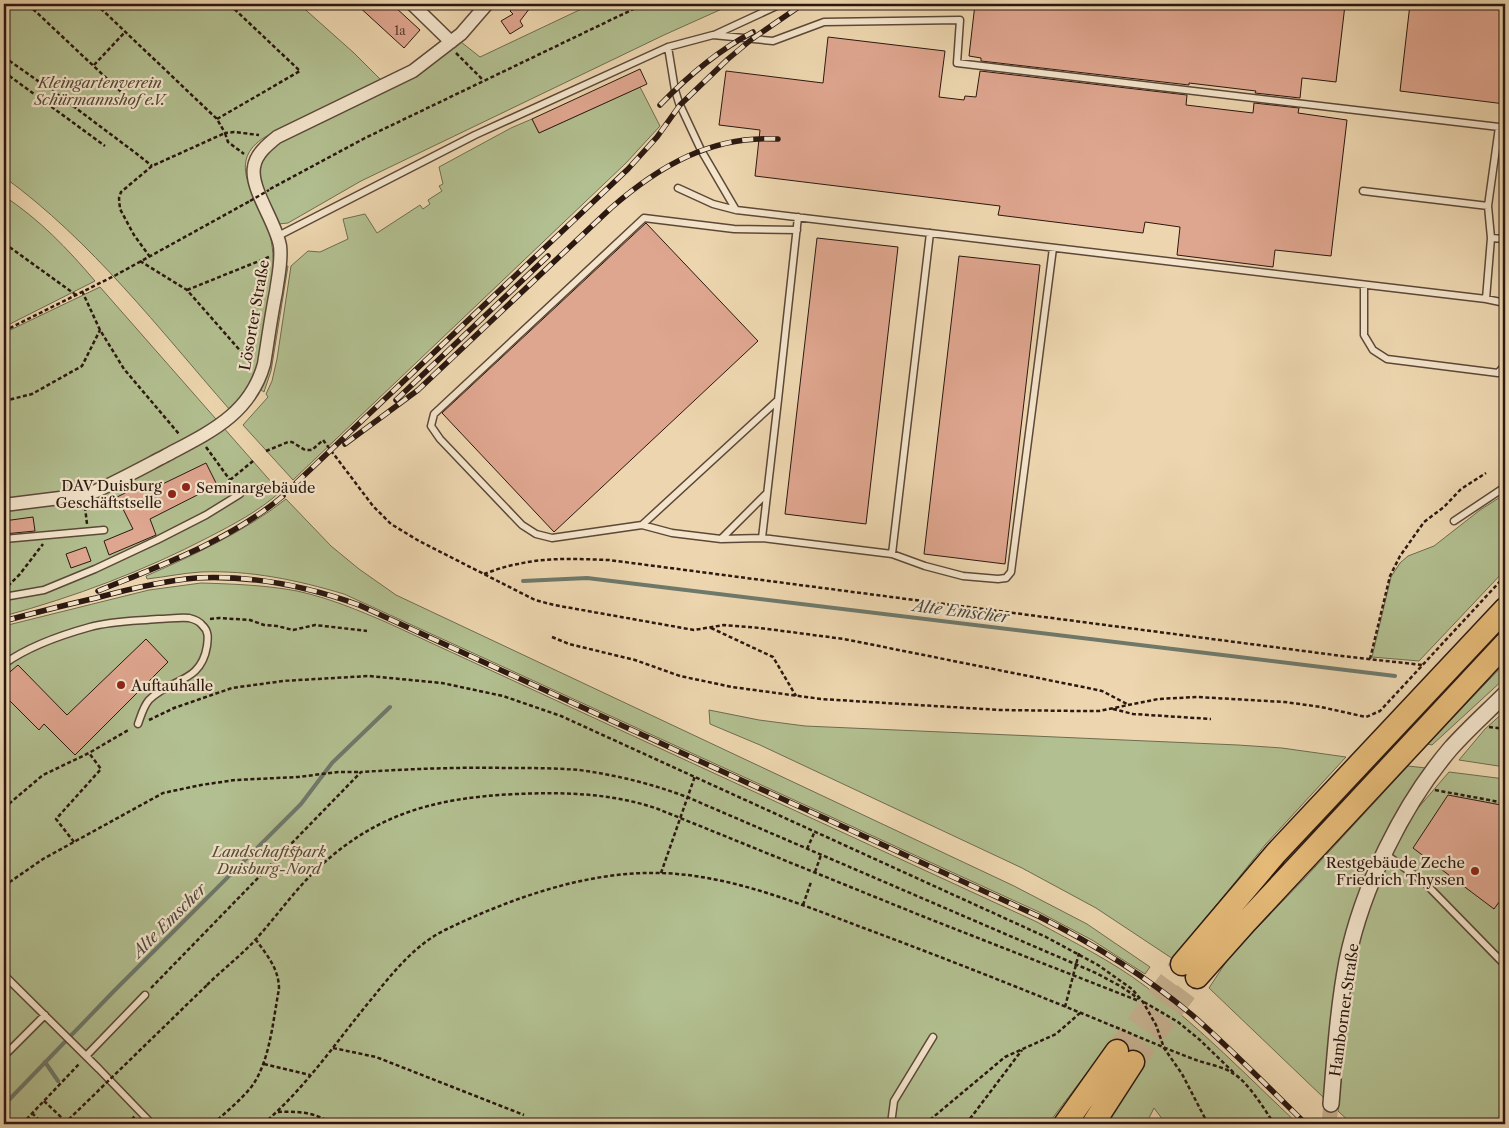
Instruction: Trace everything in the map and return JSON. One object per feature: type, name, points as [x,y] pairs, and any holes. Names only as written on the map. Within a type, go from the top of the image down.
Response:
[{"type":"highway","points":[[1505,609],[1276,853],[1189,971],[1258,909],[1505,644]]},
{"type":"highway","points":[[1065,1124],[1125,1056],[1093,1124]]},
{"type":"street","points":[[412,4],[452,46]]},
{"type":"street","name":"Lösorter Straße","points":[[4,505],[84,496],[111,485],[194,441],[221,425],[234,414],[248,398],[260,378],[264,364],[280,264],[278,236],[254,182],[256,159],[264,148],[277,137],[413,71],[452,46],[487,4]]},
{"type":"street","name":"Hamborner Straße","points":[[1331,1104],[1339,1016],[1348,960],[1364,902],[1399,824],[1435,770],[1452,748],[1505,694]]},
{"type":"lane","points":[[278,236],[474,135],[668,48],[713,35],[781,4]]},
{"type":"lane","points":[[713,35],[773,41],[824,22],[960,20],[957,63],[1502,127],[1488,206],[1491,238],[1486,299]]},
{"type":"lane","points":[[668,48],[675,90],[690,129],[736,210]]},
{"type":"lane","points":[[678,188],[712,204],[736,210],[1486,299],[1505,303]]},
{"type":"lane","points":[[1363,191],[1488,206]]},
{"type":"lane","points":[[762,538],[798,217]]},
{"type":"lane","points":[[797,230],[734,229],[644,218],[434,414],[431,426],[440,440],[522,524],[536,534],[552,538],[642,526],[672,533],[721,539],[762,538],[892,554],[925,566],[963,576],[1006,578],[1011,572],[1053,248]]},
{"type":"lane","points":[[892,554],[930,233]]},
{"type":"lane","points":[[1491,238],[1505,239]]},
{"type":"lane","points":[[1364,285],[1364,336],[1373,350],[1387,359],[1498,373],[1505,365]]},
{"type":"lane","points":[[642,526],[778,400]]},
{"type":"lane","points":[[1454,522],[1505,487]]},
{"type":"lane","points":[[721,539],[767,493]]},
{"type":"lane","points":[[4,597],[44,590],[95,569],[206,515],[240,494]]},
{"type":"lane","points":[[4,539],[104,530]]},
{"type":"lane","points":[[4,664],[19,654],[67,634],[93,626],[176,618],[188,618],[196,621],[207,631],[208,637],[205,656],[201,664],[187,678],[163,690],[147,702],[138,724]]},
{"type":"lane","points":[[1385,854],[1423,881],[1505,965]]},
{"type":"lane","points":[[4,975],[152,1124]]},
{"type":"lane","points":[[86,1056],[145,995]]},
{"type":"lane","points":[[4,1056],[45,1015]]},
{"type":"lane","points":[[891,1124],[894,1101],[933,1037]]},
{"type":"path","points":[[96,4],[217,119],[228,142],[244,154]]},
{"type":"path","points":[[217,119],[300,71],[229,4]]},
{"type":"path","points":[[4,331],[150,257],[365,138],[644,4]]},
{"type":"path","points":[[33,9],[135,104]]},
{"type":"path","points":[[94,66],[126,32]]},
{"type":"path","points":[[452,46],[483,80]]},
{"type":"path","points":[[4,57],[61,97],[152,166]]},
{"type":"path","points":[[4,72],[105,146]]},
{"type":"path","points":[[150,257],[123,217],[120,209],[119,198],[125,187],[152,166],[225,133],[234,132],[259,135]]},
{"type":"path","points":[[4,244],[41,268],[76,295]]},
{"type":"path","points":[[188,290],[269,257]]},
{"type":"path","points":[[140,261],[188,290],[244,355],[256,362]]},
{"type":"path","points":[[82,292],[100,330],[124,369],[167,421],[194,441],[230,480],[240,494]]},
{"type":"path","points":[[4,401],[32,394],[82,366],[100,330]]},
{"type":"path","points":[[266,451],[288,442],[292,442],[300,449],[312,450],[323,440],[373,506],[391,524],[419,541],[535,600],[600,614],[694,630],[724,626],[760,628],[844,639],[1088,688],[1102,692],[1127,704]]},
{"type":"path","points":[[230,480],[253,461]]},
{"type":"path","points":[[1370,658],[1390,576],[1400,556],[1424,522],[1444,507],[1461,489],[1486,473]]},
{"type":"path","points":[[84,496],[87,532]]},
{"type":"path","points":[[4,591],[20,574],[49,535]]},
{"type":"path","points":[[484,574],[532,562],[568,559],[609,560],[1422,665]]},
{"type":"path","points":[[552,637],[569,644],[635,660],[680,676],[732,687],[796,696],[871,703],[1000,710],[1078,711],[1113,708],[1158,699],[1197,697],[1321,707],[1366,717],[1380,712],[1505,576]]},
{"type":"path","points":[[196,621],[220,618],[250,620],[264,625],[293,630],[315,625],[367,631]]},
{"type":"path","points":[[710,628],[773,657],[796,696]]},
{"type":"path","points":[[4,808],[44,775],[89,753],[138,724],[174,708],[232,688],[282,680],[369,676],[442,683],[503,696],[561,716],[695,776],[1079,954],[1116,976],[1132,989],[1143,1002],[1156,1025],[1164,1048],[1182,1074],[1208,1124]]},
{"type":"path","points":[[1113,708],[1133,714],[1211,719]]},
{"type":"path","points":[[1486,725],[1505,729]]},
{"type":"path","points":[[74,842],[56,819],[101,769],[89,753]]},
{"type":"path","points":[[4,886],[43,859],[162,793],[236,780],[298,777],[338,772],[441,767],[579,770],[658,786],[687,797],[1076,964],[1122,987],[1143,1002],[1178,1022],[1200,1040],[1258,1100],[1274,1124]]},
{"type":"path","points":[[145,995],[361,772]]},
{"type":"path","points":[[661,873],[695,776]]},
{"type":"path","points":[[1433,790],[1505,803]]},
{"type":"path","points":[[44,1101],[62,1118],[58,1121],[63,1124],[256,940],[308,878],[350,842],[372,828],[397,816],[436,803],[492,796],[578,793],[624,799],[643,804],[680,817],[1073,976],[1143,1002]]},
{"type":"path","points":[[807,849],[815,831]]},
{"type":"path","points":[[815,872],[822,855]]},
{"type":"path","points":[[263,1124],[278,1112],[310,1075],[389,977],[415,951],[444,930],[537,893],[600,877],[633,874],[661,873],[696,876],[729,882],[803,906],[914,947],[1164,1048],[1234,1074]]},
{"type":"path","points":[[803,906],[811,882]]},
{"type":"path","points":[[213,1124],[247,1092],[264,1064],[279,989],[279,980],[270,959],[256,940]]},
{"type":"path","points":[[1065,1007],[1079,954]]},
{"type":"path","points":[[926,1124],[1004,1057],[1056,1034],[1080,1013]]},
{"type":"path","points":[[332,1048],[376,1057],[524,1115]]},
{"type":"path","points":[[966,1124],[1023,1048]]},
{"type":"path","points":[[22,1124],[86,1056]]},
{"type":"path","points":[[264,1064],[310,1075]]},
{"type":"path","points":[[278,1112],[295,1111],[319,1117],[331,1124]]},
{"type":"path","points":[[32,1113],[43,1124]]},
{"type":"green space","name":"Kleingartenverein Schürmannshof e.V.","points":[[4,4],[299,4],[381,80],[265,137],[253,146],[247,157],[245,167],[247,178],[269,230],[273,271],[258,364],[243,397],[230,410],[95,257],[36,202],[4,177]]},
{"type":"green space","points":[[592,4],[733,4],[664,35],[361,181],[288,223],[279,224],[262,189],[259,171],[267,154],[282,141],[436,61],[461,42],[480,57]]},
{"type":"green space","points":[[640,87],[660,126],[626,163],[293,480],[243,425],[268,397],[266,394],[272,381],[277,359],[291,266],[308,251],[320,252],[348,239],[343,219],[365,214],[377,233],[420,205],[423,209],[430,204],[428,200],[442,191],[439,186],[443,184],[439,167],[511,128],[532,119],[539,133]]},
{"type":"green space","points":[[4,196],[52,235],[95,281],[4,327]]},
{"type":"green space","points":[[286,266],[288,266],[271,371],[264,392],[261,390],[268,370]]},
{"type":"green space","points":[[100,287],[280,492],[264,505],[237,522],[159,561],[82,592],[4,616],[4,333]]},
{"type":"green space","points":[[1505,494],[1505,570],[1419,661],[1372,657],[1391,577],[1400,563],[1408,556],[1434,546],[1480,510]]},
{"type":"green space","points":[[286,499],[331,546],[359,569],[396,595],[1014,886],[1087,924],[1150,967],[1145,974],[1092,940],[1039,912],[344,594],[309,584],[255,574],[201,572],[147,579],[146,576],[236,532]]},
{"type":"green space","name":"Landschaftspark Duisburg-Nord","points":[[201,583],[261,586],[297,591],[332,601],[366,614],[1037,922],[1106,960],[1145,986],[1204,1035],[1298,1124],[1166,1124],[1154,1108],[1146,1124],[1107,1124],[1117,1104],[1108,1045],[1048,1124],[4,1124],[4,626],[149,590]]},
{"type":"green space","points":[[1505,663],[1505,678],[1432,745],[1428,744]]},
{"type":"green space","points":[[709,710],[759,720],[805,726],[1238,745],[1282,748],[1346,757],[1265,845],[1173,959],[1096,908],[1022,868],[760,745],[710,724]]},
{"type":"green space","points":[[1505,711],[1505,767],[1459,760],[1485,729]]},
{"type":"green space","points":[[1408,766],[1426,768],[1386,833],[1373,859],[1355,904],[1343,947],[1324,1098],[1209,988],[1230,956]]},
{"type":"green space","points":[[1449,772],[1505,779],[1505,1124],[1352,1124],[1338,1111],[1352,970],[1365,918],[1384,871],[1412,815]]},
{"type":"building","points":[[356,4],[389,4],[395,7],[420,30],[404,48]]},
{"type":"building","points":[[516,4],[533,4],[520,21],[523,26],[510,34],[501,21],[513,14],[510,11]]},
{"type":"building","points":[[975,4],[1345,5],[1336,82],[1302,78],[1300,98],[1189,83],[1189,85],[981,61],[981,58],[969,56]]},
{"type":"building","points":[[1410,4],[1464,4],[1505,9],[1505,104],[1400,91]]},
{"type":"building","points":[[828,37],[945,51],[939,97],[964,100],[965,96],[976,97],[980,71],[1187,95],[1186,105],[1253,113],[1254,103],[1299,108],[1298,113],[1347,120],[1331,256],[1275,250],[1273,267],[1177,255],[1180,227],[1145,222],[1143,233],[998,215],[1000,206],[755,176],[760,130],[719,125],[726,71],[823,83]]},
{"type":"building","points":[[640,69],[647,84],[539,133],[532,119]]},
{"type":"building","points":[[646,223],[758,341],[554,532],[442,413]]},
{"type":"building","points":[[817,238],[898,247],[866,524],[785,514]]},
{"type":"building","points":[[959,256],[1040,265],[1005,564],[924,554]]},
{"type":"building","points":[[206,463],[217,485],[150,519],[156,535],[109,555],[104,541],[133,529],[117,497],[142,485],[146,492]]},
{"type":"building","points":[[33,517],[35,531],[4,534],[4,521]]},
{"type":"building","points":[[86,547],[91,561],[71,568],[66,554]]},
{"type":"building","name":"Auftauhalle","points":[[146,639],[168,662],[75,755],[44,724],[39,730],[4,695],[4,677],[18,665],[67,715]]},
{"type":"building","name":"Restgebäude Zeche Friedrich Thyssen","points":[[1448,795],[1501,805],[1505,808],[1505,894],[1494,909],[1413,848]]},
{"type":"waterway","name":"Alte Emscher","points":[[523,581],[587,578],[1395,676]]},
{"type":"waterway","name":"Alte Emscher","points":[[4,1105],[113,992],[301,804],[332,763],[390,707]]},
{"type":"waterway","points":[[45,1062],[58,1081]]},
{"type":"tunnel","points":[[1117,1051],[1182,964]]},
{"type":"tunnel","points":[[1133,1062],[1197,977]]},
{"type":"tunnel","points":[[1329,1124],[1331,1104]]},
{"type":"railway","points":[[296,483],[628,169],[657,137],[680,105],[728,59],[752,39],[803,4]]},
{"type":"railway","points":[[660,105],[704,65],[727,47],[753,32]]},
{"type":"railway","points":[[345,444],[418,390],[611,208],[648,179],[688,156],[709,148],[731,142],[754,139],[778,139]]},
{"type":"railway","points":[[396,400],[548,256]]},
{"type":"railway","points":[[98,591],[218,539],[262,512],[283,496]]},
{"type":"railway","points":[[4,621],[133,589],[196,578],[238,578],[279,583],[319,592],[359,605],[1038,916],[1078,937],[1117,960],[1191,1014],[1235,1054],[1306,1124]]},
{"type":"place","name":"Seminargebäude","points":[[186,487]]},
{"type":"place","name":"DAV Duisburg Geschäftstselle","points":[[172,494]]},
{"type":"place","name":"Auftauhalle","points":[[121,685]]},
{"type":"place","name":"Restgebäude Zeche Friedrich Thyssen","points":[[1475,871]]}]
